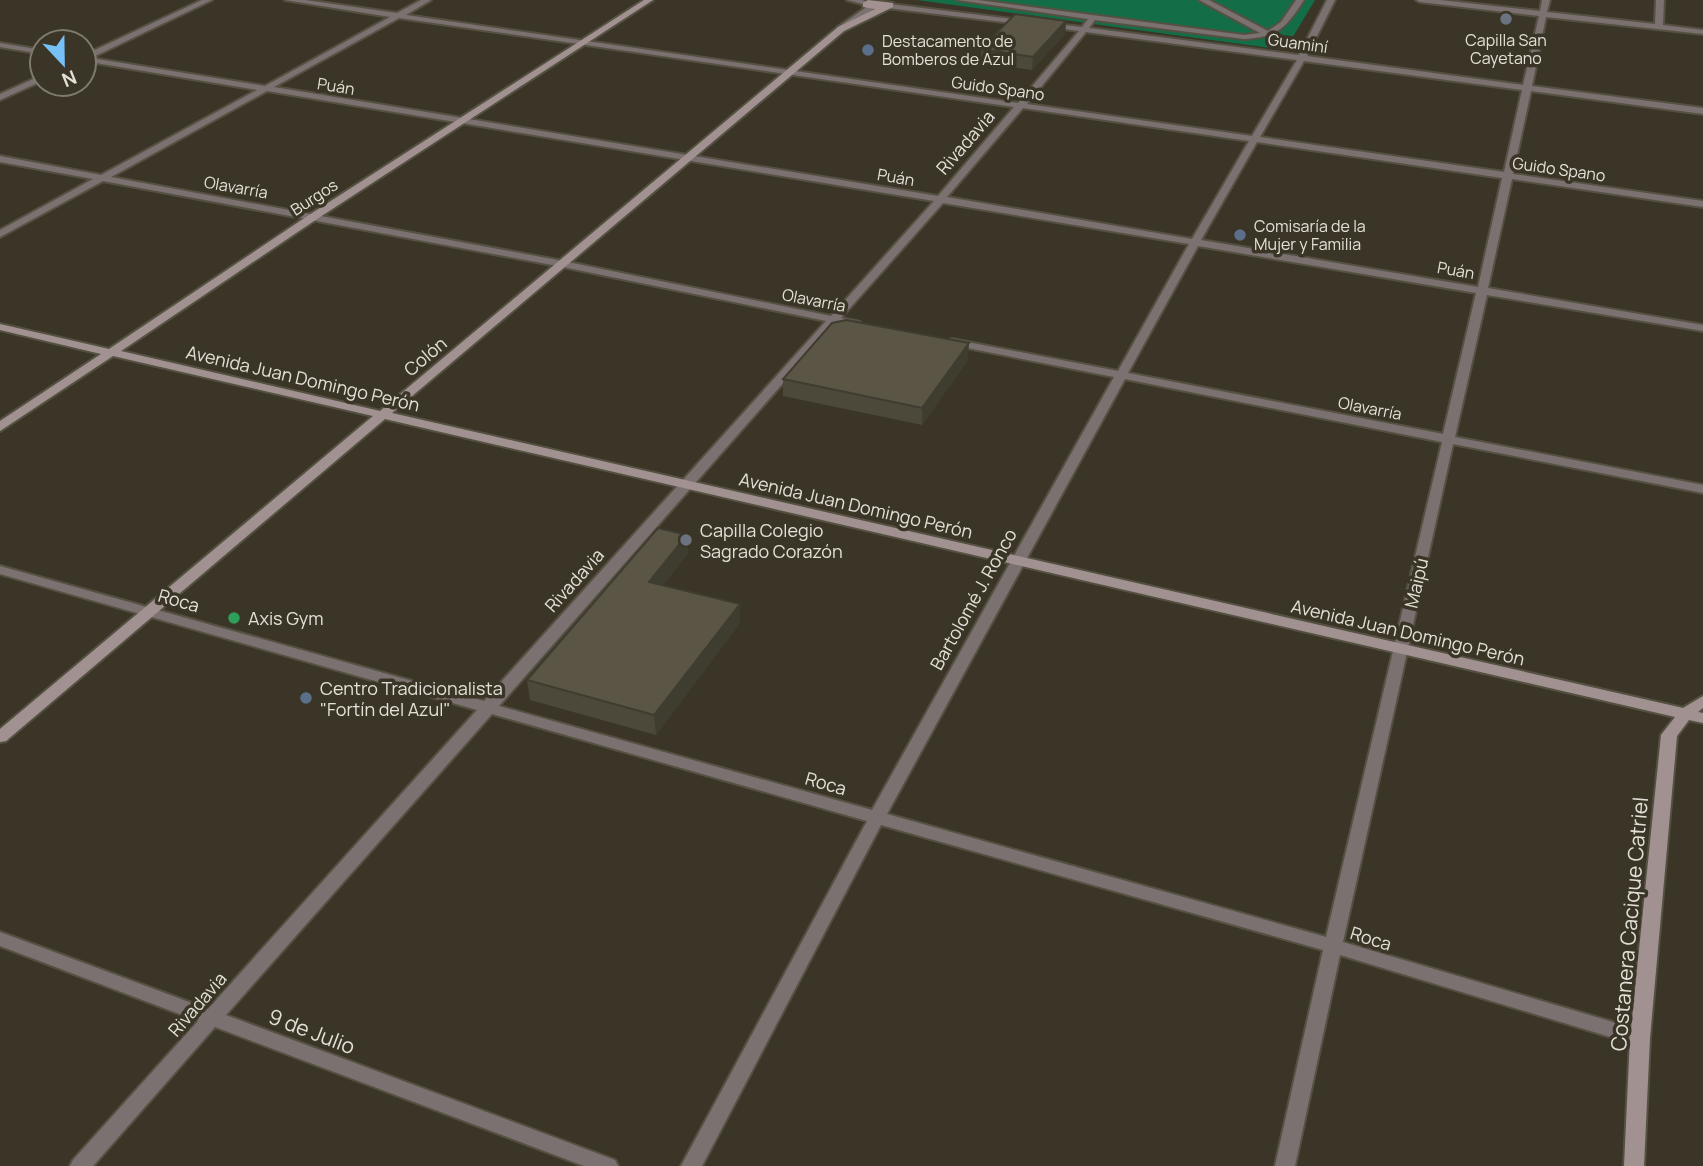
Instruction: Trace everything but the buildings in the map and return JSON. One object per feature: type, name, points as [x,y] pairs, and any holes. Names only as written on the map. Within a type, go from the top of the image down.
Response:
[{"type":"main road","name":"Burgos","points":[[0,427],[313,217],[649,0]]},
{"type":"main road","points":[[871,3],[887,3]]},
{"type":"main road","name":"Colón","points":[[0,737],[789,72],[841,29],[887,3]]},
{"type":"main road","name":"Avenida Juan Domingo Perón","points":[[0,327],[1694,716]]},
{"type":"main road","name":"Costanera Cacique Catriel","points":[[1634,1166],[1640,1038],[1669,735],[1694,716],[1703,701]]},
{"type":"street","points":[[98,52],[208,0]]},
{"type":"street","name":"Guido Spano","points":[[289,0],[1703,204]]},
{"type":"street","points":[[0,234],[427,0]]},
{"type":"street","points":[[851,0],[871,3]]},
{"type":"street","points":[[887,3],[906,0]]},
{"type":"street","points":[[961,0],[1232,36],[1268,34],[1283,27],[1300,0]]},
{"type":"street","points":[[1203,0],[1268,34]]},
{"type":"street","name":"Bartolomé J. Ronco","points":[[691,1166],[877,817],[1195,242],[1302,58],[1331,0]]},
{"type":"street","points":[[1420,0],[1703,32]]},
{"type":"street","name":"Maipú","points":[[1285,1166],[1332,946],[1484,291],[1546,0]]},
{"type":"street","points":[[1659,27],[1660,0]]},
{"type":"street","name":"Colón","points":[[841,29],[871,3]]},
{"type":"street","name":"Guaminí","points":[[887,3],[1703,111]]},
{"type":"street","name":"Rivadavia","points":[[80,1166],[940,200],[1092,18]]},
{"type":"street","points":[[0,45],[28,50]]},
{"type":"street","name":"Puán","points":[[98,61],[691,157],[1703,328]]},
{"type":"street","points":[[0,97],[28,84]]},
{"type":"street","name":"Olavarría","points":[[0,159],[563,264],[872,327]]},
{"type":"street","name":"Olavarría","points":[[938,340],[1703,489]]},
{"type":"street","name":"Roca","points":[[0,570],[1332,946],[1640,1038]]},
{"type":"street","name":"9 de Julio","points":[[0,939],[608,1166]]},
{"type":"green space","points":[[917,0],[1315,0],[1285,50]]},
{"type":"place","name":"Capilla San Cayetano","points":[[1506,19]]},
{"type":"place","name":"Destacamento de Bomberos de Azul","points":[[868,50]]},
{"type":"place","name":"Comisaría de la Mujer y Familia","points":[[1240,235]]},
{"type":"place","name":"Capilla Colegio Sagrado Corazón","points":[[686,540]]},
{"type":"place","name":"Axis Gym","points":[[234,618]]},
{"type":"place","name":"Centro Tradicionalista \"Fortín del Azul\"","points":[[306,698]]}]
